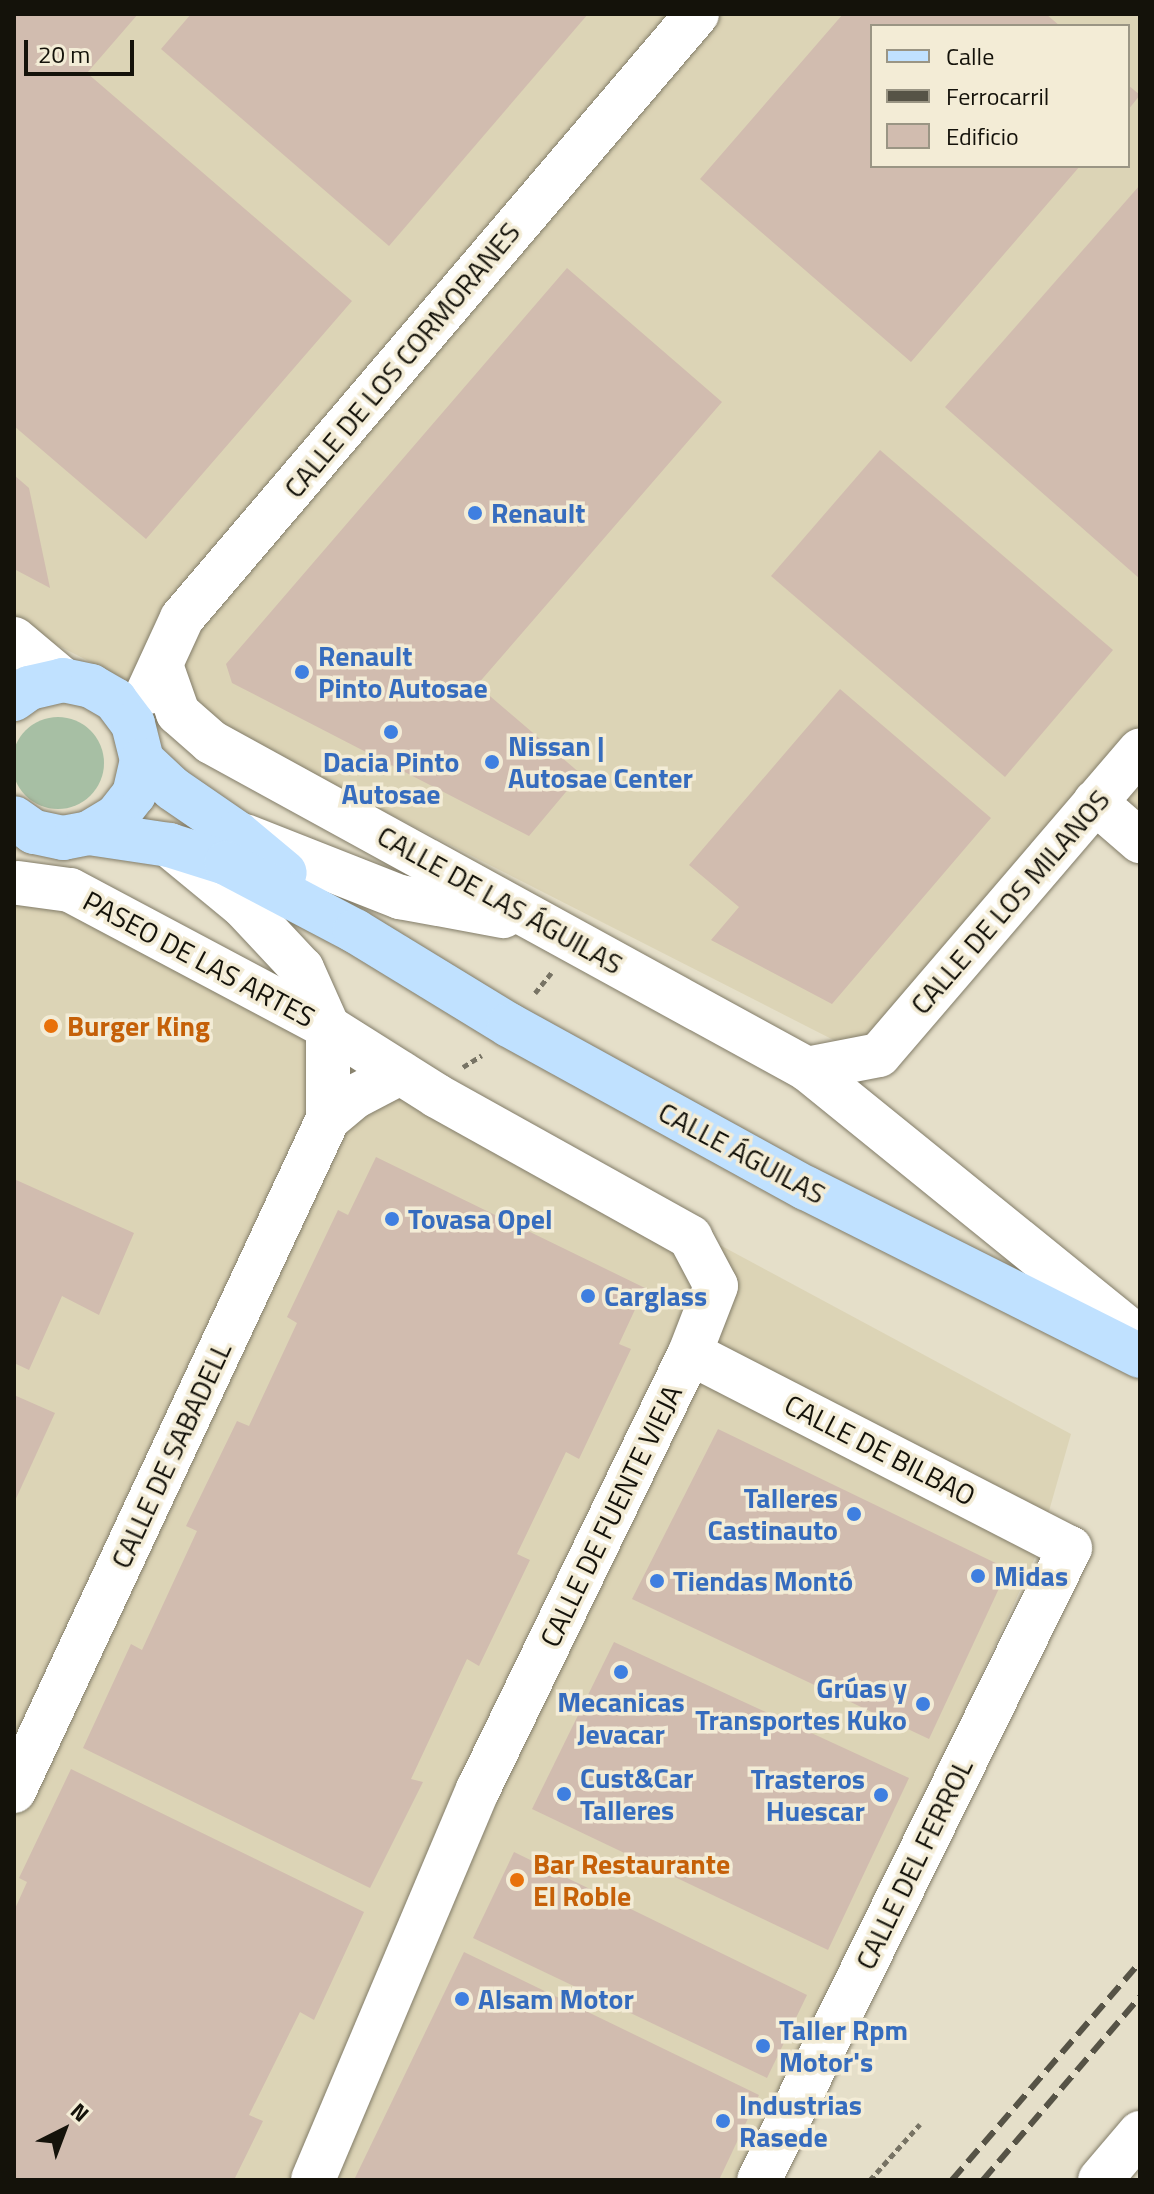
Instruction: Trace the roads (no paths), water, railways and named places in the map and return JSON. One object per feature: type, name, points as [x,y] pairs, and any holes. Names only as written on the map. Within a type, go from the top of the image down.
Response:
[{"type":"main road","points":[[14,699],[29,688],[63,680],[91,686],[115,700],[137,742],[173,789],[237,833],[355,931]]},
{"type":"main road","points":[[76,836],[117,816],[134,794],[137,742]]},
{"type":"main road","points":[[14,818],[34,832],[169,845],[226,863],[355,931]]},
{"type":"main road","name":"CALLE ÁGUILAS","points":[[355,931],[509,1025],[806,1188],[1140,1356]]},
{"type":"street","name":"CALLE DE LOS CORMORANES","points":[[137,742],[161,665],[182,618],[697,14]]},
{"type":"street","points":[[14,639],[63,680]]},
{"type":"street","name":"CALLE DE LAS ÁGUILAS","points":[[161,665],[178,713],[211,742],[807,1069],[1140,1339]]},
{"type":"street","name":"CALLE DE LOS MILANOS","points":[[807,1069],[879,1055],[1140,750]]},
{"type":"street","points":[[1095,802],[1139,840]]},
{"type":"street","points":[[237,833],[400,897],[561,932]]},
{"type":"street","points":[[16,884],[76,836]]},
{"type":"street","name":"PASEO DE LAS ARTES","points":[[169,845],[243,906],[302,969],[328,1027]]},
{"type":"street","name":"PASEO DE LAS ARTES","points":[[16,884],[70,890],[328,1027]]},
{"type":"street","name":"CALLE DE FUENTE VIEJA","points":[[313,2180],[478,1789],[690,1353],[716,1286],[690,1237],[437,1096],[328,1027]]},
{"type":"street","name":"CALLE DE SABADELL","points":[[328,1027],[328,1119]]},
{"type":"street","name":"CALLE DE SABADELL","points":[[14,1791],[328,1119],[354,1097],[400,1073]]},
{"type":"street","name":"CALLE DE BILBAO","points":[[690,1353],[1070,1548]]},
{"type":"street","name":"CALLE DEL FERROL","points":[[759,2180],[1070,1548]]},
{"type":"street","points":[[1100,2180],[1140,2133]]},
{"type":"railway","points":[[952,2180],[1140,1962]]},
{"type":"railway","points":[[983,2180],[1140,1997]]},
{"type":"place","name":"Renault","points":[[475,513]]},
{"type":"place","name":"Renault Pinto Autosae","points":[[302,672]]},
{"type":"place","name":"Dacia Pinto Autosae","points":[[391,732]]},
{"type":"place","name":"Nissan | Autosae Center","points":[[492,762]]},
{"type":"place","name":"Burger King","points":[[51,1026]]},
{"type":"place","name":"Tovasa Opel","points":[[392,1219]]},
{"type":"place","name":"Carglass","points":[[588,1296]]},
{"type":"place","name":"Talleres Castinauto","points":[[854,1514]]},
{"type":"place","name":"Midas","points":[[978,1576]]},
{"type":"place","name":"Tiendas Montó","points":[[657,1581]]},
{"type":"place","name":"Mecanicas Jevacar","points":[[621,1672]]},
{"type":"place","name":"Grúas y Transportes Kuko","points":[[923,1704]]},
{"type":"place","name":"Cust&Car Talleres","points":[[564,1794]]},
{"type":"place","name":"Trasteros Huescar","points":[[881,1795]]},
{"type":"place","name":"Bar Restaurante El Roble","points":[[517,1880]]},
{"type":"place","name":"Alsam Motor","points":[[462,1999]]},
{"type":"place","name":"Taller Rpm Motor's","points":[[763,2046]]},
{"type":"place","name":"Industrias Rasede","points":[[723,2121]]}]
